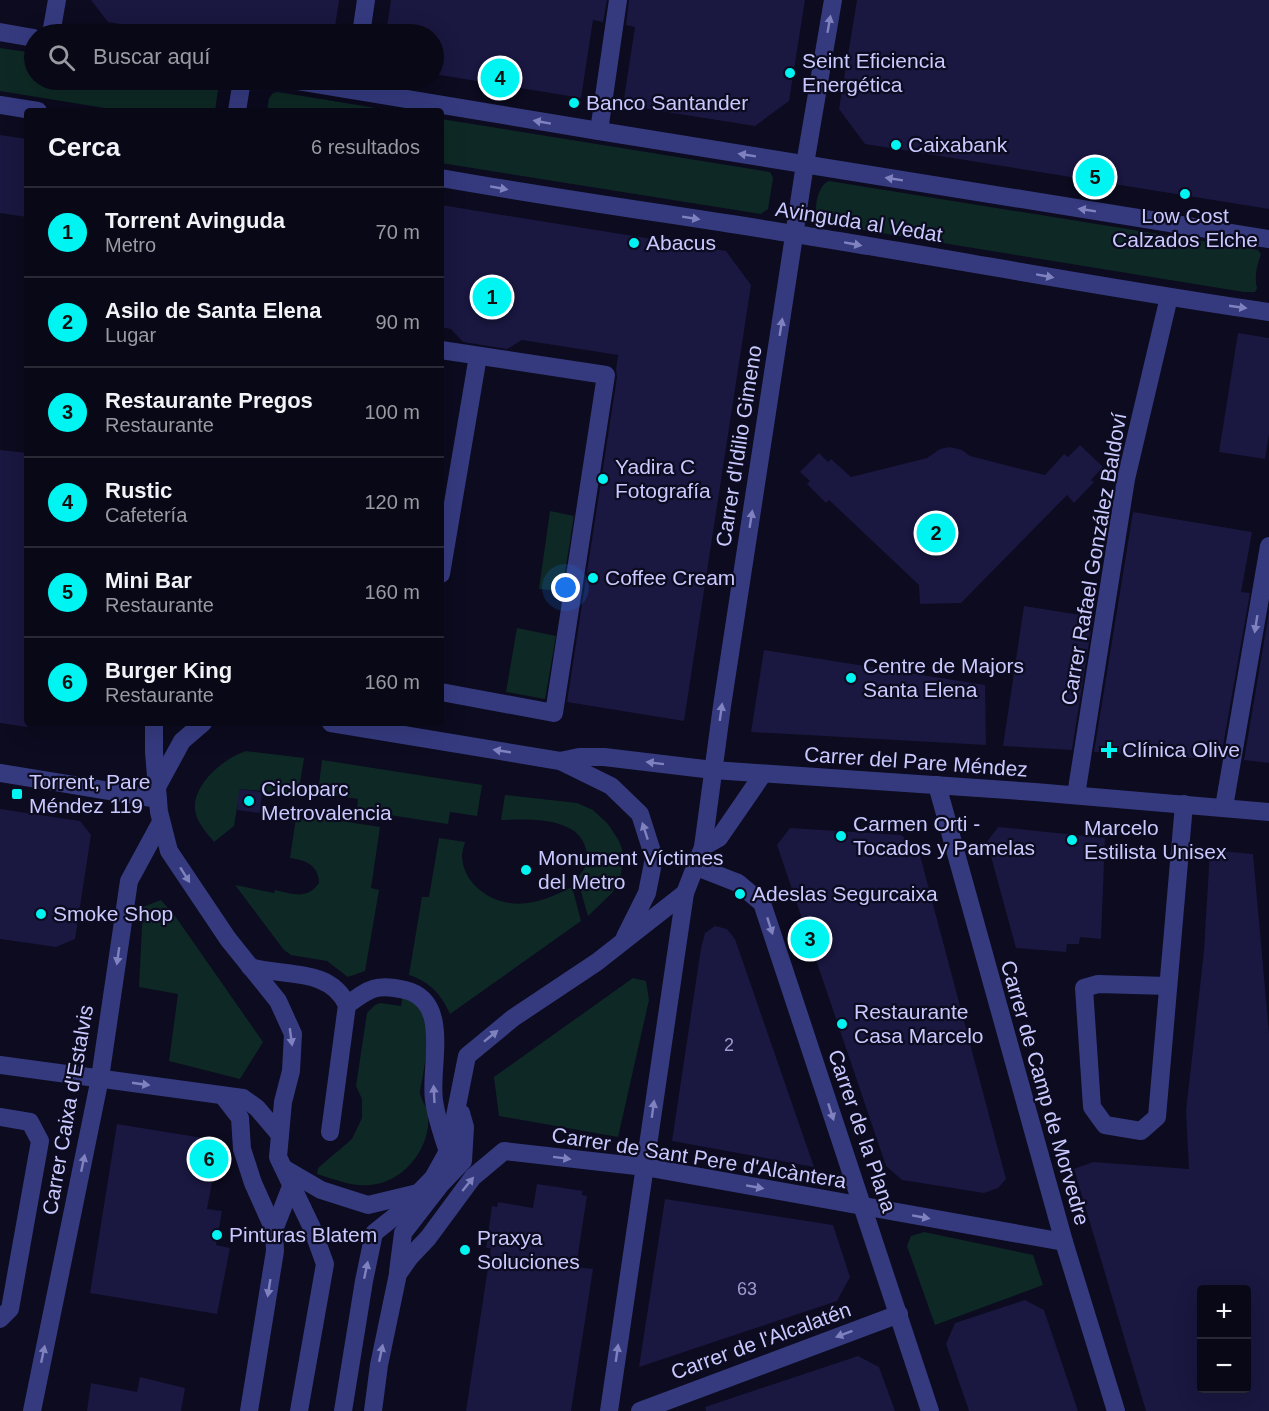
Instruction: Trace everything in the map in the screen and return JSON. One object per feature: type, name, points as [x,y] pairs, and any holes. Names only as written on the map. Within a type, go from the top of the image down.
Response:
[{"type":"street","points":[[53,24],[57,0]]},
{"type":"street","points":[[362,24],[366,0]]},
{"type":"street","points":[[599,131],[618,0]]},
{"type":"street","name":"Carrer d'Idilio Gimeno","points":[[685,893],[703,847],[805,164],[834,0]]},
{"type":"street","points":[[0,32],[24,36]]},
{"type":"street","points":[[237,108],[240,90]]},
{"type":"street","points":[[385,90],[599,131],[1269,239]]},
{"type":"street","points":[[0,105],[24,109]]},
{"type":"street","name":"Avinguda al Vedat","points":[[444,178],[555,198],[795,234],[1269,312]]},
{"type":"street","name":"Carrer Rafael González Baldoví","points":[[1076,795],[1126,479],[1169,297]]},
{"type":"street","points":[[444,350],[606,375],[554,713],[444,693]]},
{"type":"street","points":[[444,556],[478,356]]},
{"type":"street","points":[[1224,807],[1269,546]]},
{"type":"street","points":[[154,726],[157,793],[170,851],[195,891],[250,967],[278,1001],[293,1034],[291,1071],[283,1102],[278,1157],[325,1264],[299,1411]]},
{"type":"street","points":[[157,793],[182,741],[200,726]]},
{"type":"street","name":"Carrer del Pare Méndez","points":[[350,726],[560,760],[611,786],[640,814],[654,858],[647,893],[621,944]]},
{"type":"street","name":"Carrer del Pare Méndez","points":[[560,760],[604,757],[713,770],[1076,795],[1269,812]]},
{"type":"street","points":[[0,773],[157,793]]},
{"type":"street","points":[[703,847],[719,838],[763,774]]},
{"type":"street","name":"Carrer de Camp de Morvedre","points":[[937,786],[1064,1242],[1116,1411]]},
{"type":"street","points":[[1168,986],[1098,984],[1084,988],[1092,1107],[1105,1125],[1141,1131],[1157,1117],[1184,804]]},
{"type":"street","name":"Carrer Caixa d'Estalvis","points":[[32,1411],[100,1078],[129,881],[162,822]]},
{"type":"street","name":"Carrer de la Plana","points":[[697,867],[738,883],[762,903],[930,1411]]},
{"type":"street","points":[[343,1411],[374,1233],[399,1213],[433,1178],[448,1151],[467,1056],[513,1018],[621,944],[685,893]]},
{"type":"street","points":[[609,1411],[685,893]]},
{"type":"street","points":[[250,967],[266,972],[317,977],[333,986],[343,996],[346,1005],[330,1132]]},
{"type":"street","points":[[346,1005],[368,989],[377,986],[411,991],[425,1003],[434,1016],[436,1038],[434,1100],[448,1151]]},
{"type":"street","points":[[0,1065],[243,1098],[257,1108],[280,1135]]},
{"type":"street","points":[[223,1096],[240,1118],[242,1149],[256,1190],[274,1230]]},
{"type":"street","points":[[373,1411],[379,1365],[398,1274],[403,1233],[441,1184],[463,1161],[465,1127],[458,1103]]},
{"type":"street","points":[[0,1117],[30,1122],[40,1141],[10,1309],[0,1319]]},
{"type":"street","name":"Carrer de Sant Pere d'Alcàntera","points":[[398,1274],[473,1177],[504,1151],[645,1167],[1064,1242]]},
{"type":"street","points":[[249,1411],[275,1251],[274,1230],[288,1176]]},
{"type":"street","points":[[288,1176],[321,1190],[368,1205],[420,1192]]},
{"type":"street","name":"Carrer de l'Alcalatén","points":[[639,1411],[899,1314]]},
{"type":"green space","points":[[0,48],[24,52],[24,90],[218,90],[215,108],[105,108],[0,91]]},
{"type":"green space","points":[[273,93],[376,108],[267,108],[269,98]]},
{"type":"green space","points":[[444,119],[770,172],[773,178],[768,209],[761,214],[444,163]]},
{"type":"green space","points":[[829,181],[1258,250],[1261,254],[1256,275],[1257,288],[1255,292],[1244,292],[820,223],[816,213],[817,200],[821,188]]},
{"type":"green space","points":[[550,511],[574,516],[562,591],[539,589]]},
{"type":"green space","points":[[517,628],[556,636],[545,699],[506,692]]},
{"type":"green space","points":[[246,751],[304,758],[298,794],[240,789],[234,826],[214,842],[197,818],[195,809],[199,790],[220,766],[237,754]]},
{"type":"green space","points":[[322,760],[482,785],[477,816],[450,812],[448,824],[357,810],[358,799],[318,793]]},
{"type":"green space","points":[[505,795],[577,803],[593,810],[608,824],[619,841],[624,855],[620,879],[612,893],[588,916],[577,878],[587,862],[586,849],[581,838],[573,830],[551,822],[525,819],[501,820]]},
{"type":"green space","points":[[309,816],[380,827],[371,888],[379,890],[365,971],[348,977],[327,961],[291,955],[284,950],[235,885],[274,893],[275,890],[299,894],[310,892],[319,883],[317,872],[310,864],[290,858],[296,818],[308,820]]},
{"type":"green space","points":[[439,838],[465,842],[462,856],[469,878],[484,893],[494,899],[516,904],[527,903],[545,899],[572,887],[581,921],[450,1014],[443,1000],[434,990],[423,981],[409,975],[422,897],[429,897]]},
{"type":"green space","points":[[161,900],[175,916],[263,1042],[240,1079],[169,1061],[178,994],[139,987],[143,907]]},
{"type":"green space","points":[[633,978],[646,981],[649,1000],[618,1137],[499,1116],[494,1077]]},
{"type":"green space","points":[[403,995],[421,1009],[427,1029],[420,1093],[428,1114],[428,1126],[420,1150],[404,1170],[394,1178],[382,1183],[357,1185],[317,1174],[318,1168],[352,1139],[362,1118],[362,1099],[356,1086],[367,1013],[380,1003],[401,1006]]},
{"type":"green space","points":[[924,1232],[1033,1255],[1043,1285],[935,1325],[907,1246],[911,1236]]},
{"type":"building","points":[[91,0],[339,0],[335,24],[121,24],[108,22]]},
{"type":"building","points":[[391,0],[607,0],[603,22],[593,20],[581,98],[444,76],[444,24],[387,24]]},
{"type":"building","points":[[629,0],[805,0],[789,101],[755,126],[623,105],[635,27],[626,25]]},
{"type":"building","points":[[857,0],[1269,0],[1269,209],[865,144],[839,109]]},
{"type":"building","points":[[0,135],[24,139],[24,217],[0,213]]},
{"type":"building","points":[[444,205],[726,251],[751,285],[684,721],[567,702],[617,377],[618,355],[522,340],[507,349],[463,342],[451,329],[444,328]]},
{"type":"building","points":[[1238,333],[1269,338],[1269,434],[1265,459],[1219,452]]},
{"type":"building","points":[[1080,445],[1103,467],[1091,480],[1094,482],[1074,503],[1067,495],[961,603],[920,604],[919,585],[829,500],[826,503],[807,484],[810,481],[800,472],[819,453],[828,462],[831,459],[851,477],[927,458],[940,449],[950,447],[962,450],[970,456],[1045,475],[1064,454],[1068,457]]},
{"type":"building","points":[[0,450],[24,453],[24,726],[27,727],[0,723]]},
{"type":"building","points":[[1133,512],[1252,532],[1241,592],[1250,593],[1221,757],[1213,756],[1212,759],[1094,752]]},
{"type":"building","points":[[1024,606],[1093,617],[1072,750],[1003,746]]},
{"type":"building","points":[[1269,612],[1269,763],[1244,760]]},
{"type":"building","name":"Centre de Majors Santa Elena","points":[[764,650],[985,685],[986,745],[751,732]]},
{"type":"building","name":"Cicloparc Metrovalencia","points":[[239,789],[262,792],[260,813],[237,810]]},
{"type":"building","points":[[0,809],[80,821],[91,835],[75,939],[56,947],[0,939]]},
{"type":"building","points":[[998,827],[1105,838],[1101,939],[1080,937],[1079,944],[1067,944],[1066,952],[1016,948],[987,842]]},
{"type":"building","points":[[790,828],[901,835],[918,848],[1006,1179],[998,1188],[984,1193],[902,1180],[886,1166],[777,845]]},
{"type":"building","points":[[1210,850],[1253,854],[1269,1033],[1269,1411],[1146,1411],[1074,1169],[1093,1162],[1189,1169],[1186,1111],[1204,951]]},
{"type":"building","points":[[715,926],[727,929],[735,939],[814,1167],[672,1141],[701,948],[705,933]]},
{"type":"building","points":[[117,1124],[203,1138],[197,1174],[213,1177],[207,1209],[222,1211],[216,1245],[230,1248],[217,1314],[90,1293]]},
{"type":"building","points":[[537,1184],[583,1191],[582,1195],[587,1196],[576,1267],[593,1269],[571,1411],[466,1411],[491,1248],[486,1248],[492,1206],[497,1207],[498,1202],[533,1208]]},
{"type":"building","points":[[665,1199],[833,1225],[850,1277],[837,1301],[639,1367]]},
{"type":"building","points":[[1025,1300],[1044,1310],[1078,1411],[969,1411],[946,1344],[955,1323]]},
{"type":"building","points":[[858,1356],[879,1367],[895,1411],[706,1411],[705,1407]]},
{"type":"building","points":[[140,1377],[185,1388],[181,1411],[87,1411],[91,1383],[137,1392]]},
{"type":"place","name":"Seint Eficiencia Energética","points":[[790,73]]},
{"type":"place","name":"Rustic","points":[[500,78]]},
{"type":"place","name":"Banco Santander","points":[[574,103]]},
{"type":"place","name":"Caixabank","points":[[896,145]]},
{"type":"place","name":"Mini Bar","points":[[1095,177]]},
{"type":"place","name":"Low Cost Calzados Elche","points":[[1185,194]]},
{"type":"place","name":"Abacus","points":[[634,243]]},
{"type":"place","name":"Torrent Avinguda","points":[[492,297]]},
{"type":"place","name":"Yadira C Fotografía","points":[[603,479]]},
{"type":"place","name":"Asilo de Santa Elena","points":[[936,533]]},
{"type":"place","name":"Coffee Cream","points":[[593,578]]},
{"type":"place","name":"Centre de Majors Santa Elena","points":[[851,678]]},
{"type":"place","name":"Clínica Olive","points":[[1109,750]]},
{"type":"place","name":"Torrent, Pare Méndez 119","points":[[17,794]]},
{"type":"place","name":"Cicloparc Metrovalencia","points":[[249,801]]},
{"type":"place","name":"Carmen Orti - Tocados y Pamelas","points":[[841,836]]},
{"type":"place","name":"Marcelo Estilista Unisex","points":[[1072,840]]},
{"type":"place","name":"Monument Víctimes del Metro","points":[[526,870]]},
{"type":"place","name":"Adeslas Segurcaixa","points":[[740,894]]},
{"type":"place","name":"Smoke Shop","points":[[41,914]]},
{"type":"place","name":"Restaurante Pregos","points":[[810,939]]},
{"type":"place","name":"Restaurante Casa Marcelo","points":[[842,1024]]},
{"type":"place","name":"Burger King","points":[[209,1159]]},
{"type":"place","name":"Pinturas Blatem","points":[[217,1235]]},
{"type":"place","name":"Praxya Soluciones","points":[[465,1250]]}]
